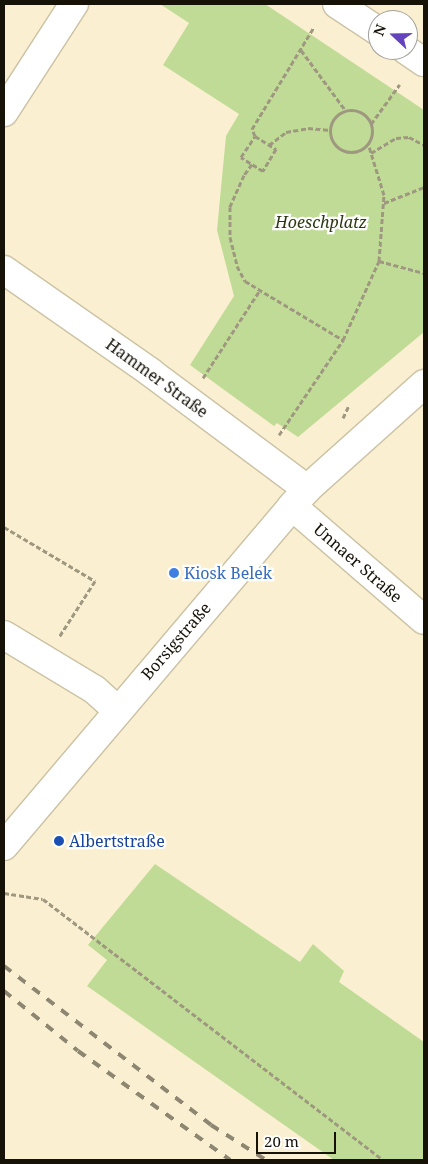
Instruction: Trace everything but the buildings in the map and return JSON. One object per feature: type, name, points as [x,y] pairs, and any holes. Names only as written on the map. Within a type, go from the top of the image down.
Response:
[{"type":"street","points":[[4,112],[74,4]]},
{"type":"street","points":[[337,4],[368,24]]},
{"type":"street","name":"Hammer Straße","points":[[4,270],[150,372],[300,498]]},
{"type":"street","name":"Borsigstraße","points":[[4,846],[117,710],[300,498],[424,384]]},
{"type":"street","name":"Unnaer Straße","points":[[300,498],[424,620]]},
{"type":"street","points":[[4,635],[95,690],[117,710]]},
{"type":"path","points":[[255,136],[241,157],[263,171],[276,149],[255,136],[252,128],[314,27]]},
{"type":"path","points":[[301,50],[346,111],[363,114],[370,124]]},
{"type":"path","points":[[277,438],[343,340],[379,261],[384,203],[368,143],[370,124],[400,84]]},
{"type":"path","points":[[346,111],[333,120],[330,130],[332,141],[343,151],[357,151],[368,143]]},
{"type":"path","points":[[268,145],[286,132],[308,128],[330,130]]},
{"type":"path","points":[[371,153],[396,138],[409,137],[424,145]]},
{"type":"path","points":[[252,164],[244,175],[230,207],[230,237],[237,266],[246,282],[343,340]]},
{"type":"path","points":[[384,203],[424,187]]},
{"type":"path","points":[[379,261],[424,273]]},
{"type":"path","points":[[201,381],[260,290]]},
{"type":"path","points":[[4,527],[95,581],[46,660]]},
{"type":"path","points":[[4,893],[44,900],[383,1160]]},
{"type":"green space","name":"Hoeschplatz","points":[[160,4],[265,4],[424,110],[424,332],[298,437],[277,423],[274,426],[190,365],[234,296],[217,230],[226,136],[239,114],[163,65],[189,23]]},
{"type":"green space","points":[[155,864],[300,962],[313,944],[344,971],[339,982],[424,1042],[424,1160],[334,1160],[87,986],[107,960],[88,945]]},
{"type":"railway","points":[[4,966],[211,1125],[266,1160]]},
{"type":"railway","points":[[4,991],[78,1051],[230,1160]]},
{"type":"place","name":"Kiosk Belek","points":[[174,573]]},
{"type":"place","name":"Albertstraße","points":[[59,841]]}]
